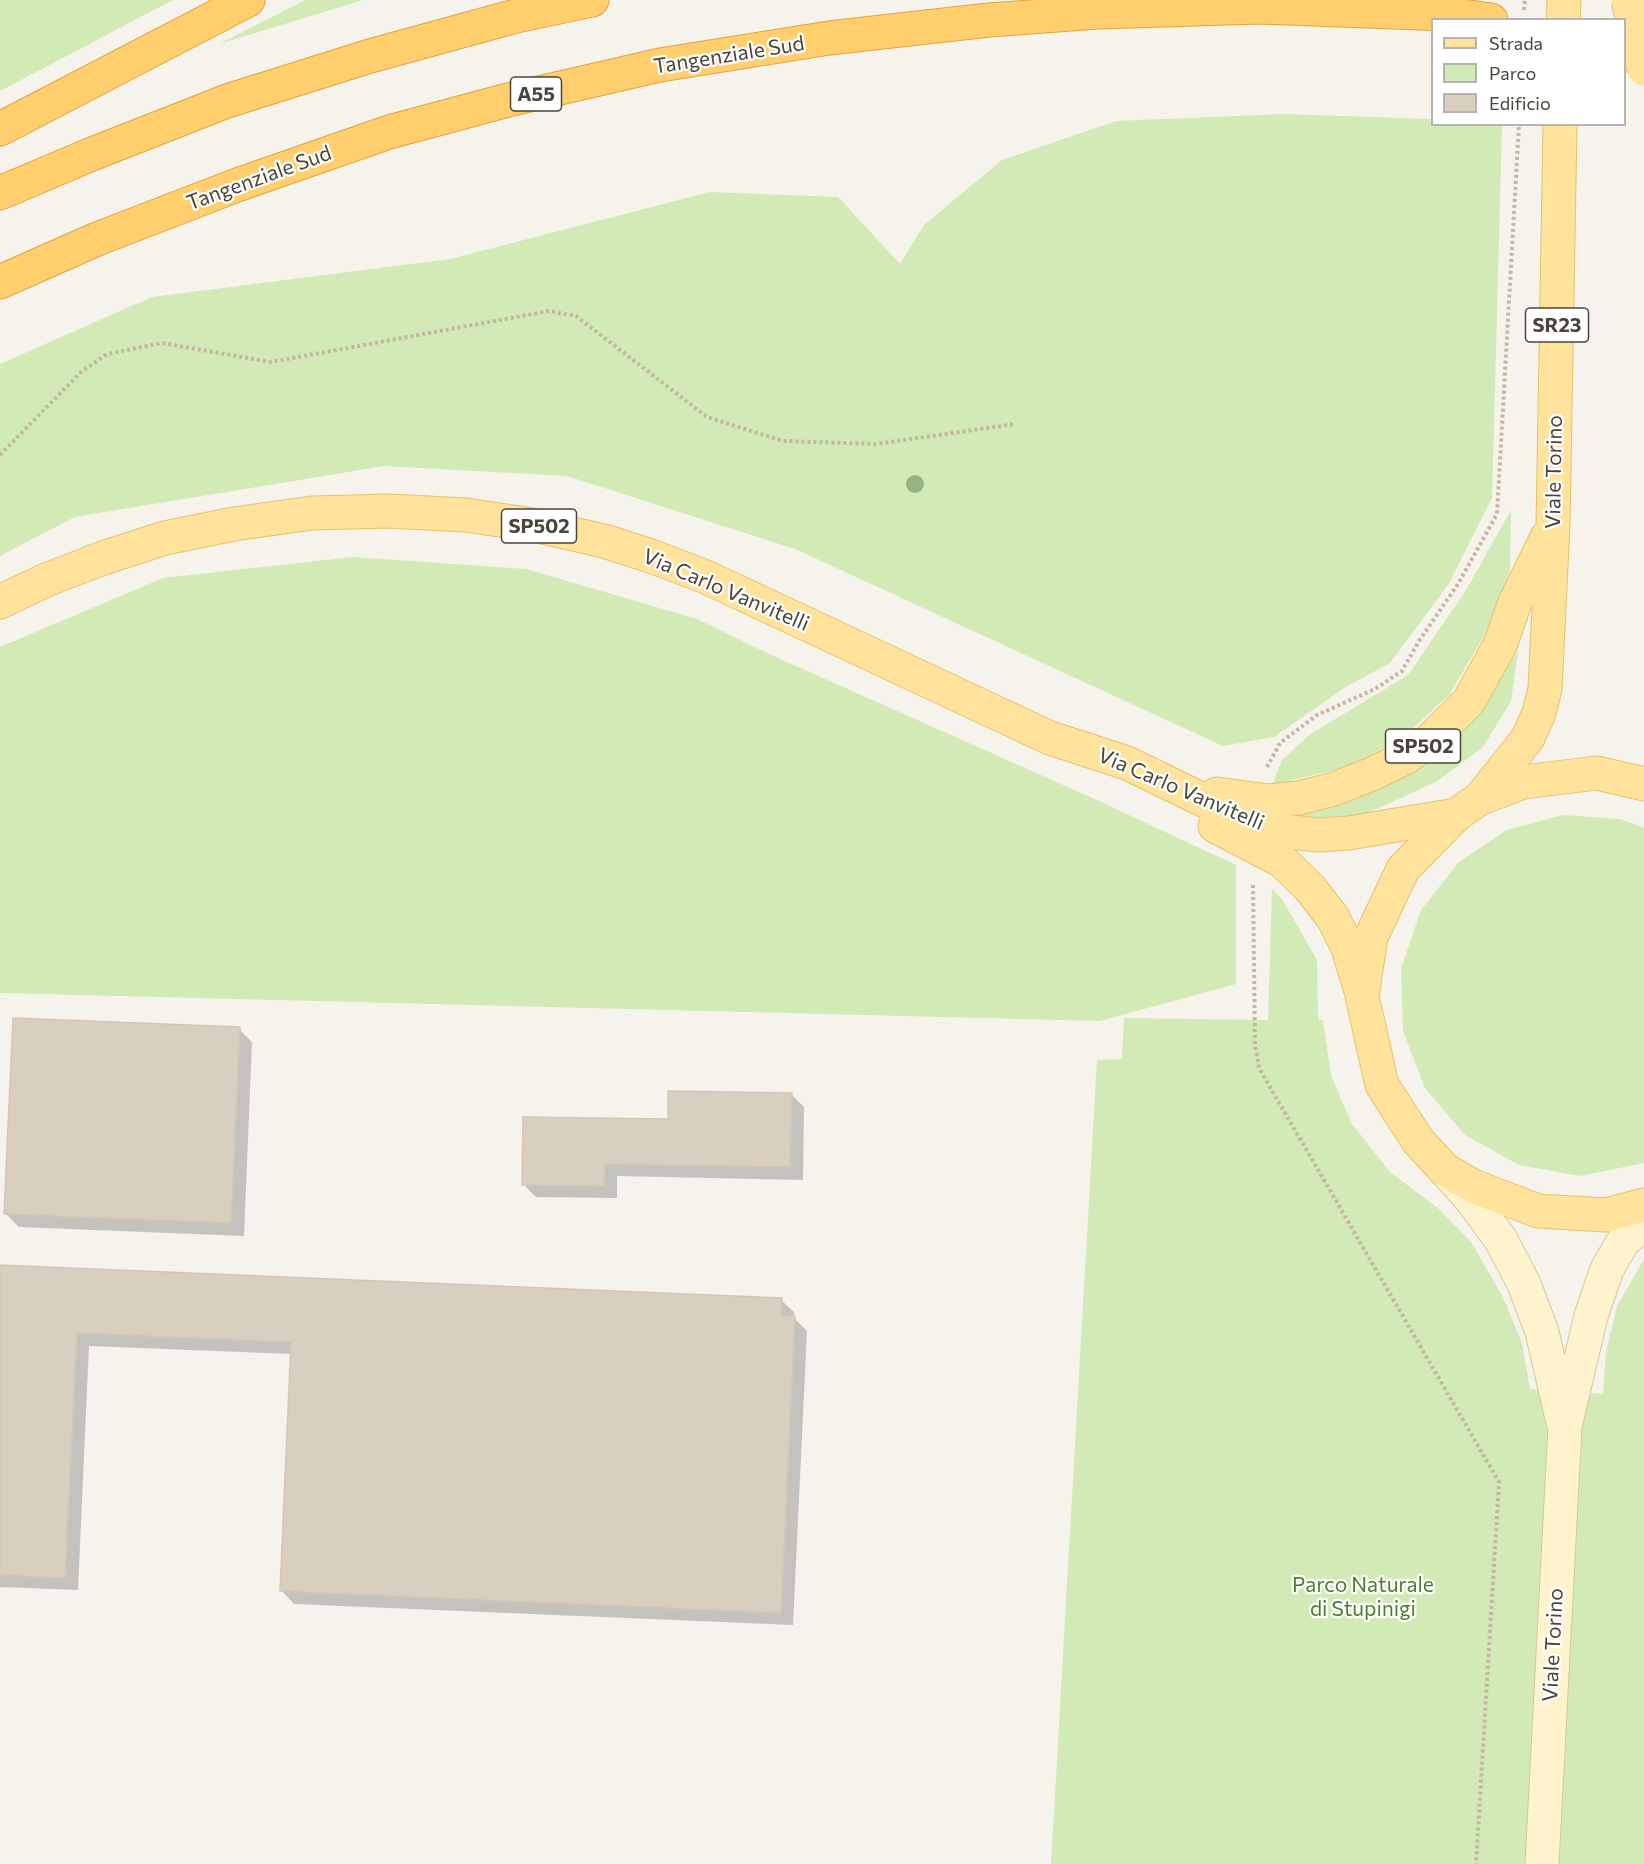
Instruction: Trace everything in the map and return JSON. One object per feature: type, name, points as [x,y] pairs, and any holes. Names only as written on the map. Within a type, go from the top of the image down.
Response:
[{"type":"highway","points":[[0,129],[248,0]]},
{"type":"highway","points":[[0,193],[227,101],[370,56],[512,17],[592,0]]},
{"type":"highway","name":"Tangenziale Sud","points":[[0,282],[97,238],[237,185],[389,132],[508,100],[660,64],[829,39],[989,20],[1098,12],[1260,7],[1448,14],[1477,18]]},
{"type":"highway","points":[[1626,37],[1644,39]]},
{"type":"main road","points":[[1563,18],[1564,0]]},
{"type":"main road","points":[[1628,0],[1644,69]]},
{"type":"main road","name":"Viale Torino","points":[[1362,996],[1371,937],[1403,869],[1467,807],[1528,738],[1539,713],[1545,689],[1553,525],[1560,126]]},
{"type":"main road","name":"Via Carlo Vanvitelli","points":[[0,602],[46,580],[103,558],[165,538],[234,524],[312,513],[389,511],[466,515],[533,525],[604,541],[651,555],[706,577],[1050,738],[1126,763],[1236,816],[1263,826],[1318,835],[1349,834],[1467,807]]},
{"type":"main road","name":"SP502","points":[[1175,787],[1269,801],[1299,798],[1334,789],[1405,758],[1429,741],[1469,701],[1501,643],[1514,605],[1553,525]]},
{"type":"main road","name":"Via Carlo Vanvitelli","points":[[1050,738],[1111,779],[1174,806],[1282,861],[1310,888],[1333,918],[1348,948],[1362,996],[1382,1085],[1418,1141],[1445,1170],[1473,1186],[1538,1211],[1606,1215],[1644,1205]]},
{"type":"main road","points":[[1467,807],[1523,782],[1597,773],[1644,784]]},
{"type":"main road","name":"Viale Torino","points":[[1445,1170],[1471,1199],[1501,1240],[1524,1284],[1542,1332],[1565,1426]]},
{"type":"main road","name":"Viale Torino","points":[[1542,1864],[1565,1426],[1591,1316],[1606,1269],[1624,1240],[1644,1224]]},
{"type":"path","points":[[1265,770],[1280,743],[1317,715],[1375,688],[1402,671],[1419,641],[1458,584],[1497,514],[1519,126]]},
{"type":"path","points":[[0,455],[81,372],[107,354],[162,343],[271,362],[549,311],[576,316],[707,417],[783,441],[876,444],[1015,424]]},
{"type":"path","points":[[1253,885],[1255,1044],[1259,1068],[1499,1482],[1476,1864]]},
{"type":"green space","points":[[0,0],[173,0],[0,91]]},
{"type":"green space","points":[[305,0],[363,0],[219,44]]},
{"type":"green space","points":[[1283,114],[1431,119],[1431,126],[1502,126],[1492,498],[1448,585],[1390,663],[1344,688],[1274,737],[1223,746],[795,549],[567,476],[384,466],[75,517],[0,556],[0,364],[152,297],[450,259],[710,192],[838,197],[900,264],[924,225],[1002,160],[1116,121]]},
{"type":"green space","points":[[1511,510],[1510,571],[1487,631],[1449,695],[1400,740],[1347,767],[1272,785],[1282,760],[1309,735],[1408,675],[1465,592]]},
{"type":"green space","points":[[353,557],[526,569],[697,619],[767,653],[1088,796],[1236,865],[1236,984],[1100,1021],[0,993],[0,647],[163,578]]},
{"type":"green space","points":[[1518,651],[1511,701],[1483,747],[1436,782],[1361,816],[1291,818],[1354,798],[1415,770],[1465,729]]},
{"type":"green space","points":[[1563,815],[1620,819],[1644,828],[1644,1163],[1580,1176],[1519,1165],[1465,1135],[1425,1088],[1403,1031],[1401,969],[1421,910],[1459,862],[1507,830]]},
{"type":"green space","name":"Parco Naturale di Stupinigi","points":[[1272,888],[1283,901],[1317,960],[1318,1020],[1323,1020],[1331,1076],[1352,1124],[1390,1172],[1439,1209],[1471,1242],[1503,1297],[1522,1343],[1530,1389],[1603,1394],[1606,1352],[1617,1306],[1644,1259],[1644,1864],[1051,1864],[1097,1060],[1122,1059],[1124,1018],[1268,1020]]},
{"type":"building","points":[[13,1018],[240,1027],[231,1223],[4,1214]]},
{"type":"building","points":[[668,1091],[792,1093],[790,1167],[605,1164],[604,1186],[522,1185],[523,1117],[668,1119]]},
{"type":"building","points":[[0,1265],[782,1298],[781,1316],[795,1316],[781,1613],[280,1591],[291,1342],[77,1333],[65,1578],[0,1575]]}]
